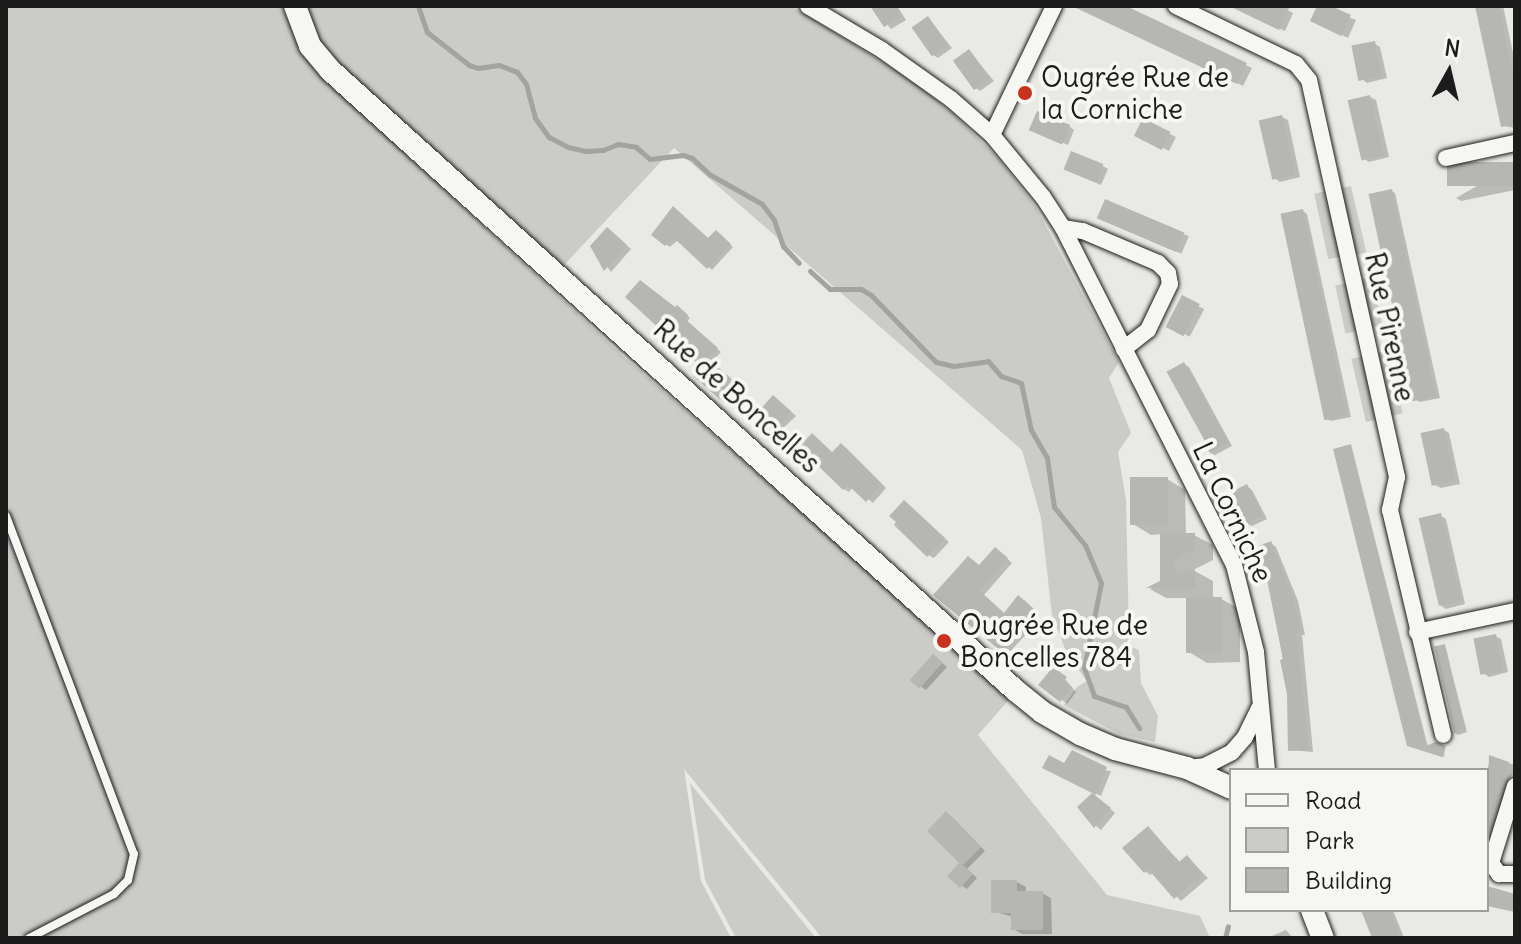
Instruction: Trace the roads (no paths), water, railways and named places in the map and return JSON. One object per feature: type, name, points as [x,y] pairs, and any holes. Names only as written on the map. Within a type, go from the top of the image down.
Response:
[{"type":"main road","name":"Rue de Boncelles","points":[[295,6],[310,46],[330,70],[1015,690],[1042,712],[1080,734],[1115,749],[1187,768],[1229,785]]},
{"type":"main road","points":[[1313,912],[1323,938]]},
{"type":"street","name":"La Corniche","points":[[808,6],[915,72],[992,135],[1043,197],[1063,228],[1234,565],[1253,634],[1262,766]]},
{"type":"street","points":[[992,135],[1054,6]]},
{"type":"street","name":"Rue Pirenne","points":[[1176,6],[1296,64],[1309,80],[1397,477],[1390,510],[1443,735]]},
{"type":"street","points":[[1446,158],[1515,143]]},
{"type":"street","points":[[1063,228],[1075,228],[1158,263],[1168,273],[1170,284],[1148,330],[1124,349]]},
{"type":"street","points":[[1417,632],[1515,611]]},
{"type":"street","points":[[1187,768],[1205,766],[1232,752],[1245,737],[1259,706]]},
{"type":"street","points":[[1231,768],[1232,752]]},
{"type":"street","points":[[1515,786],[1491,863],[1499,874],[1515,874]]},
{"type":"lane","points":[[6,516],[134,854],[128,880],[114,894],[29,938]]},
{"type":"waterway","points":[[418,6],[427,32],[469,65],[478,68],[499,65],[517,72],[526,84],[535,118],[549,137],[568,147],[585,151],[603,150],[618,144],[636,147],[650,159],[683,155],[692,158],[709,174],[762,204],[774,220],[783,246],[799,263]]},
{"type":"waterway","points":[[810,271],[830,289],[861,289],[871,295],[936,362],[954,366],[988,361],[1001,376],[1021,383],[1031,430],[1047,458],[1054,507],[1085,545],[1101,583],[1084,668],[1094,696],[1126,707],[1139,728]]},
{"type":"waterway","points":[[1225,938],[1228,926]]},
{"type":"place","name":"Ougrée Rue de la Corniche","points":[[1025,93]]},
{"type":"place","name":"Ougrée Rue de Boncelles 784","points":[[944,641]]}]
